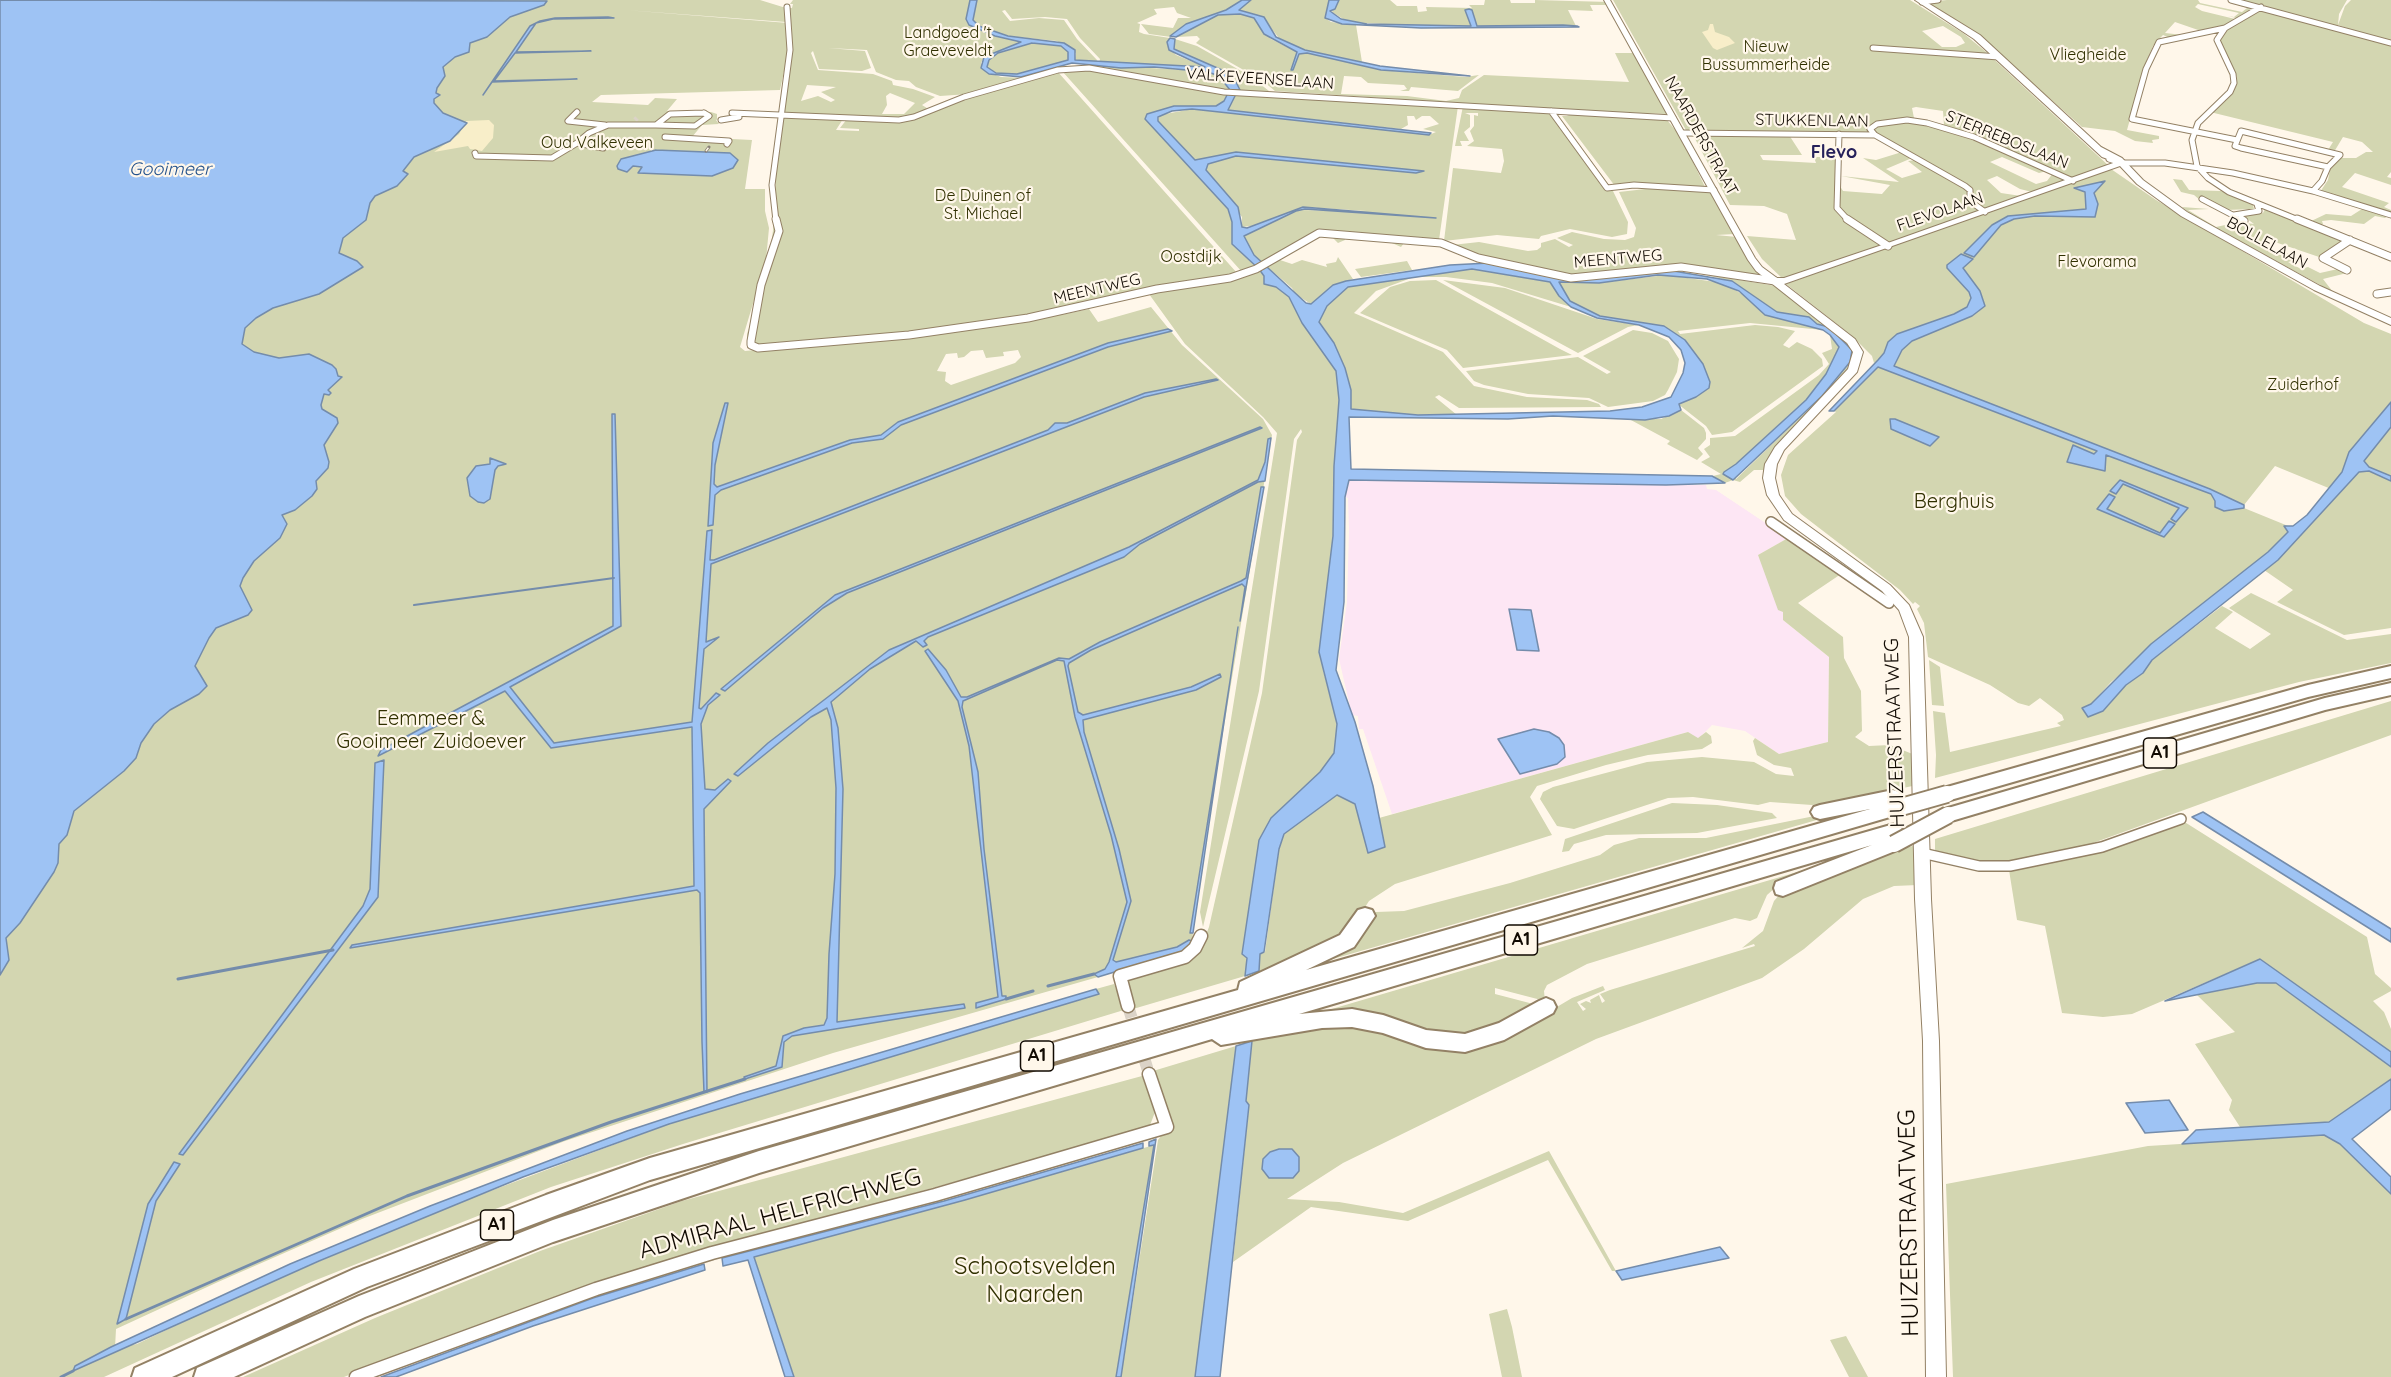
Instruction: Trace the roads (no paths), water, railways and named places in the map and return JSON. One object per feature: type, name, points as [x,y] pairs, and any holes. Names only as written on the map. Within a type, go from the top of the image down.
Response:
[{"type":"highway","name":"A1","points":[[1820,812],[1947,794],[2297,694],[2391,672]]},
{"type":"highway","name":"A1","points":[[1783,888],[1948,815],[2325,704],[2391,689]]},
{"type":"highway","name":"A1","points":[[144,1377],[362,1277],[546,1206],[650,1169],[1211,1006],[1893,803]]},
{"type":"highway","name":"A1","points":[[206,1377],[359,1308],[554,1231],[759,1162],[1149,1048],[1894,837]]},
{"type":"highway","name":"A1","points":[[1211,1006],[1281,971],[1343,944],[1365,916]]},
{"type":"highway","name":"A1","points":[[1149,1048],[1343,1018],[1375,1022],[1432,1040],[1465,1043],[1504,1031],[1546,1008]]},
{"type":"street","name":"NAARDERSTRAAT","points":[[1607,0],[1751,258],[1759,269],[1775,281]]},
{"type":"street","points":[[1920,1],[1938,0]]},
{"type":"street","points":[[2231,0],[2391,43]]},
{"type":"street","name":"BOLLELAAN","points":[[1920,1],[1977,37],[2099,149],[2161,199],[2194,220],[2317,288],[2391,322]]},
{"type":"street","points":[[783,115],[781,102],[790,50],[787,7]]},
{"type":"street","points":[[2237,140],[2136,121],[2132,117],[2155,46],[2164,40],[2225,28],[2260,7]]},
{"type":"street","points":[[2217,40],[2225,28]]},
{"type":"street","points":[[2198,34],[2217,40],[2234,74],[2234,83],[2230,92],[2203,116],[2195,132],[2192,140],[2197,166],[2219,186],[2257,204],[2391,257]]},
{"type":"street","points":[[1873,48],[1999,57]]},
{"type":"street","name":"VALKEVEENSELAAN","points":[[753,114],[899,120],[929,112],[964,97],[1074,68],[1091,68],[1190,88],[1224,92],[1673,118]]},
{"type":"street","points":[[1551,111],[1607,188],[1634,185],[1714,190]]},
{"type":"street","points":[[577,112],[568,121],[608,125],[633,122],[690,127],[753,114]]},
{"type":"street","points":[[656,125],[670,114],[704,113],[708,116],[723,116],[721,120]]},
{"type":"street","points":[[732,113],[753,114]]},
{"type":"street","name":"MEENTWEG","points":[[783,115],[776,142],[772,185],[773,209],[779,231],[761,285],[751,341],[751,345],[758,348],[909,335],[1028,318],[1157,289],[1230,278],[1266,263],[1311,235],[1325,232],[1441,243],[1478,258],[1571,278],[1681,267],[1775,281]]},
{"type":"street","points":[[698,124],[708,116]]},
{"type":"street","name":"STERREBOSLAAN","points":[[1875,135],[1870,129],[1877,124],[1907,120],[1927,123],[1974,137],[2073,181]]},
{"type":"street","points":[[475,153],[476,156],[552,158],[578,143],[589,132],[608,125]]},
{"type":"street","points":[[2313,191],[2328,167],[2340,155],[2241,131],[2235,146],[2328,167]]},
{"type":"street","name":"STUKKENLAAN","points":[[1682,133],[1875,135],[1965,186],[1970,190],[1970,201],[1984,212]]},
{"type":"street","points":[[1839,134],[1837,208],[1843,217],[1888,246]]},
{"type":"street","points":[[665,137],[729,141],[727,144]]},
{"type":"street","points":[[578,143],[603,148]]},
{"type":"street","name":"FLEVOLAAN","points":[[1775,281],[1785,281],[1888,246],[2118,164],[2145,161],[2197,166],[2313,191],[2391,215]]},
{"type":"street","points":[[2202,199],[2244,221]]},
{"type":"street","points":[[2234,215],[2259,211],[2257,204]]},
{"type":"street","points":[[2347,270],[2323,258],[2350,240]]},
{"type":"street","name":"HUIZERSTRAATWEG","points":[[1775,281],[1851,341],[1858,352],[1853,370],[1779,449],[1771,464],[1770,487],[1788,517],[1889,603]]},
{"type":"street","points":[[2377,294],[2391,292]]},
{"type":"street","name":"HUIZERSTRAATWEG","points":[[1788,517],[1771,522],[1894,595],[1905,608],[1914,626],[1918,656],[1922,853],[1930,1041],[1936,1377]]},
{"type":"street","name":"HUIZERSTRAATWEG","points":[[1922,853],[1979,866],[2010,866],[2102,847],[2181,819]]},
{"type":"street","points":[[1128,1006],[1120,976],[1185,957],[1195,948],[1201,936]]},
{"type":"street","name":"ADMIRAAL HELFRICHWEG","points":[[356,1377],[596,1289],[712,1253],[935,1195],[1167,1127],[1149,1074]]},
{"type":"water","name":"Gooimeer","points":[[0,0],[547,1],[544,5],[510,17],[487,37],[470,43],[469,52],[455,57],[443,67],[445,76],[437,88],[436,93],[440,95],[434,99],[434,103],[443,113],[467,123],[450,141],[414,157],[403,171],[408,174],[397,186],[375,196],[370,203],[366,220],[343,238],[339,253],[357,261],[363,267],[319,294],[273,308],[245,328],[242,344],[254,352],[279,358],[309,354],[332,365],[338,376],[342,377],[328,390],[331,393],[329,395],[324,394],[321,405],[322,409],[337,418],[338,423],[324,445],[329,462],[328,468],[316,481],[317,489],[312,496],[295,510],[282,515],[287,524],[280,538],[254,561],[243,578],[240,586],[252,610],[248,615],[216,628],[209,638],[195,666],[207,686],[199,694],[170,710],[154,724],[141,743],[136,758],[124,771],[74,811],[67,835],[59,844],[58,863],[54,872],[20,923],[6,938],[9,960],[0,975]]},
{"type":"water","points":[[970,0],[977,0],[973,20],[979,26],[1008,36],[1064,43],[1075,50],[1075,60],[1205,67],[1169,50],[1167,42],[1170,38],[1175,39],[1174,49],[1222,70],[1236,82],[1240,90],[1230,90],[1219,76],[1208,72],[1154,67],[1121,68],[1072,63],[1021,77],[989,74],[981,68],[984,57],[1021,42],[995,36],[969,25],[966,19]],"holes":[[[1032,43],[1061,46],[1068,52],[1068,60],[1017,74],[996,73],[987,67],[989,60],[998,53]]]},
{"type":"water","points":[[1242,0],[1251,0],[1239,10],[1264,17],[1276,37],[1305,50],[1380,66],[1470,76],[1381,70],[1307,53],[1299,54],[1291,70],[1297,52],[1264,34],[1254,18],[1240,14],[1218,15],[1176,37],[1170,36],[1186,24],[1226,10]]},
{"type":"water","points":[[1329,0],[1339,0],[1335,9],[1330,11],[1341,19],[1367,24],[1471,26],[1465,10],[1469,9],[1472,10],[1477,26],[1563,25],[1579,27],[1421,28],[1342,24],[1325,18]]},
{"type":"water","points":[[555,18],[614,18],[553,19],[536,23]]},
{"type":"water","points":[[536,23],[516,52],[591,51],[515,53],[494,81],[577,79],[492,82],[483,95],[530,26]]},
{"type":"water","points":[[1228,93],[1234,93],[1235,96],[1228,110],[1431,133],[1429,135],[1192,109],[1172,111],[1158,117],[1158,121],[1195,160],[1236,152],[1424,171],[1416,173],[1236,156],[1208,164],[1206,170],[1238,207],[1242,227],[1247,228],[1303,207],[1436,218],[1305,209],[1296,211],[1244,236],[1254,255],[1306,303],[1311,304],[1333,285],[1346,281],[1450,265],[1489,263],[1561,278],[1662,269],[1732,281],[1777,312],[1809,317],[1817,324],[1829,327],[1852,350],[1850,362],[1822,396],[1733,480],[1723,474],[1724,472],[1736,464],[1806,400],[1826,374],[1839,347],[1823,330],[1765,315],[1739,291],[1707,279],[1658,275],[1599,283],[1559,282],[1570,301],[1600,316],[1664,326],[1685,340],[1703,364],[1710,382],[1709,388],[1696,397],[1679,404],[1681,410],[1669,416],[1645,420],[1553,416],[1508,419],[1349,417],[1351,469],[1712,476],[1725,483],[1666,485],[1349,480],[1345,497],[1344,602],[1336,670],[1355,722],[1373,786],[1385,847],[1368,853],[1355,804],[1337,795],[1284,834],[1279,849],[1264,952],[1260,954],[1259,971],[1245,976],[1247,958],[1242,954],[1259,840],[1271,818],[1320,772],[1334,753],[1337,724],[1319,652],[1333,536],[1334,466],[1339,400],[1336,371],[1302,323],[1289,297],[1276,287],[1264,284],[1264,276],[1259,269],[1232,244],[1232,222],[1228,209],[1145,119],[1147,114],[1174,106],[1216,106],[1224,101]],"holes":[[[1472,269],[1550,282],[1559,296],[1571,307],[1597,318],[1639,325],[1669,337],[1681,350],[1685,363],[1683,373],[1671,397],[1642,407],[1610,411],[1418,415],[1351,409],[1351,390],[1345,368],[1334,343],[1319,322],[1327,306],[1348,287]]]},
{"type":"water","points":[[656,150],[730,153],[738,160],[733,168],[712,176],[638,173],[642,167],[633,166],[627,172],[618,169],[617,166],[621,159]]},
{"type":"water","points":[[2105,181],[2094,193],[2098,204],[2095,217],[2035,216],[2014,219],[2001,225],[1974,257],[1964,253],[1992,225],[2008,216],[2086,209],[2085,192],[2074,188]]},
{"type":"water","points":[[1961,254],[1973,259],[1963,268],[1980,291],[1985,306],[1972,316],[1912,341],[1902,350],[1894,366],[2210,489],[2244,505],[2244,508],[2224,511],[2215,507],[2211,494],[2106,455],[2105,471],[2067,462],[2073,445],[2094,454],[2097,451],[1878,367],[1834,411],[1829,411],[1878,360],[1884,353],[1888,342],[1897,334],[1954,314],[1967,307],[1971,298],[1969,292],[1947,268],[1947,265]]},
{"type":"water","points":[[1168,329],[1172,331],[1108,347],[901,425],[883,439],[852,443],[721,490],[715,495],[713,525],[708,526],[713,443],[725,403],[728,403],[715,465],[714,484],[717,487],[850,440],[881,435],[898,422],[1108,343]]},
{"type":"water","points":[[1218,380],[1144,397],[711,564],[706,642],[719,637],[704,649],[699,708],[701,709],[716,693],[720,695],[708,705],[701,724],[705,789],[715,790],[728,779],[731,781],[704,809],[707,1092],[704,1092],[700,893],[697,890],[350,948],[352,945],[694,886],[692,727],[551,748],[505,691],[378,756],[381,750],[613,626],[612,414],[615,414],[621,626],[510,687],[554,743],[692,722],[707,531],[712,530],[710,560],[714,560],[1048,430],[1055,423],[1067,423],[1145,393]]},
{"type":"water","points":[[2391,402],[2391,427],[2364,461],[2369,467],[2391,476],[2391,481],[2369,471],[2359,472],[2278,560],[2152,660],[2143,673],[2126,685],[2103,711],[2088,717],[2082,708],[2091,704],[2151,644],[2268,552],[2288,532],[2284,526],[2293,526],[2307,515],[2342,472],[2349,452]]},
{"type":"water","points":[[1890,419],[1939,437],[1930,446],[1891,429]]},
{"type":"water","points":[[1262,428],[847,593],[823,608],[725,691],[721,689],[835,595]]},
{"type":"water","points":[[1271,438],[1265,481],[1258,482],[1140,544],[1124,557],[928,637],[924,641],[927,645],[923,647],[916,641],[870,669],[831,702],[838,728],[843,789],[837,1022],[964,1004],[965,1008],[792,1036],[784,1042],[782,1067],[745,1079],[744,1077],[776,1066],[783,1036],[804,1028],[824,1025],[827,1018],[835,874],[836,788],[831,720],[827,708],[811,717],[738,776],[734,774],[768,743],[889,650],[1129,547],[1258,480],[1265,462],[1268,439]]},
{"type":"water","points":[[490,458],[506,464],[498,466],[495,470],[490,499],[484,503],[478,502],[470,496],[467,478],[476,466],[490,464]]},
{"type":"water","points":[[2120,480],[2188,508],[2176,522],[2171,519],[2179,508],[2123,484],[2116,494],[2110,491]]},
{"type":"water","points":[[1261,487],[1264,487],[1240,621],[1245,587],[1242,584],[1091,650],[1069,663],[1068,666],[1078,712],[1083,715],[1191,687],[1220,674],[1221,677],[1196,690],[1083,720],[1084,732],[1119,849],[1131,901],[1113,960],[1116,962],[1192,941],[1187,950],[1098,977],[1094,974],[1105,969],[1109,962],[1127,902],[1111,835],[1075,717],[1064,661],[1057,660],[963,701],[962,707],[978,772],[984,849],[1002,996],[1006,996],[1006,999],[976,1008],[976,1003],[998,997],[969,746],[958,701],[925,651],[928,649],[946,670],[961,697],[967,697],[1059,658],[1069,659],[1100,642],[1241,581],[1246,578]]},
{"type":"water","points":[[2109,494],[2115,497],[2107,509],[2160,533],[2169,521],[2175,524],[2164,537],[2097,509]]},
{"type":"water","points":[[1509,609],[1531,610],[1539,651],[1517,650]]},
{"type":"water","points":[[1238,627],[1193,933],[1190,933],[1230,681]]},
{"type":"water","points":[[1534,729],[1549,732],[1559,738],[1564,745],[1565,757],[1557,764],[1520,774],[1498,739]]},
{"type":"water","points":[[384,760],[378,897],[183,1155],[179,1154],[363,906],[370,889],[375,763]]},
{"type":"water","points":[[2203,812],[2391,929],[2391,942],[2192,817]]},
{"type":"water","points":[[2260,959],[2391,1052],[2391,1067],[2276,983],[2257,983],[2165,1001]]},
{"type":"water","points":[[1096,989],[1099,994],[669,1124],[523,1177],[319,1261],[73,1371],[75,1366],[111,1347],[290,1264],[430,1206],[627,1131],[740,1094]]},
{"type":"water","points":[[1252,1041],[1246,1101],[1249,1105],[1220,1377],[1195,1377],[1236,1046]]},
{"type":"water","points":[[2391,1079],[2391,1109],[2352,1139],[2391,1177],[2391,1194],[2340,1144],[2324,1135],[2182,1144],[2196,1130],[2329,1122]]},
{"type":"water","points":[[2169,1100],[2188,1130],[2145,1133],[2126,1103]]},
{"type":"water","points":[[1156,1139],[1121,1377],[1116,1377],[1154,1145],[1149,1146],[1149,1142]]},
{"type":"water","points":[[1143,1143],[1143,1148],[965,1200],[754,1257],[794,1377],[785,1377],[748,1260],[723,1266],[722,1258],[944,1201]]},
{"type":"water","points":[[1292,1149],[1299,1157],[1299,1171],[1293,1178],[1269,1178],[1262,1169],[1263,1159],[1270,1152]]},
{"type":"water","points":[[174,1162],[180,1164],[156,1201],[126,1319],[117,1324],[148,1204]]},
{"type":"water","points":[[1720,1247],[1729,1258],[1622,1280],[1616,1271]]},
{"type":"water","points":[[704,1264],[705,1270],[533,1326],[396,1377],[381,1377],[593,1298]]},
{"type":"waterway","points":[[414,605],[614,578]]},
{"type":"waterway","points":[[178,979],[333,950]]},
{"type":"waterway","points":[[1048,986],[1094,974]]},
{"type":"waterway","points":[[1006,999],[1033,991]]},
{"type":"waterway","points":[[126,1319],[407,1196],[611,1122],[745,1079]]},
{"type":"waterway","points":[[61,1377],[73,1371]]},
{"type":"tunnel","points":[[1128,1006],[1149,1074]]},
{"type":"railway","points":[[706,151],[709,147]]},
{"type":"district","name":"Flevo","points":[[1834,153]]},
{"type":"park label","name":"Landgoed 't Graeveveldt","points":[[948,42]]},
{"type":"park label","name":"Vliegheide","points":[[2088,55]]},
{"type":"park label","name":"Nieuw Bussummerheide","points":[[1766,56]]},
{"type":"park label","name":"Oud Valkeveen","points":[[597,143]]},
{"type":"park label","name":"De Duinen of St. Michael","points":[[983,205]]},
{"type":"park label","name":"Oostdijk","points":[[1191,257]]},
{"type":"park label","name":"Flevorama","points":[[2097,262]]},
{"type":"park label","name":"Zuiderhof","points":[[2303,385]]},
{"type":"park label","name":"Berghuis","points":[[1954,502]]},
{"type":"park label","name":"Eemmeer & Gooimeer Zuidoever","points":[[431,730]]},
{"type":"park label","name":"Schootsvelden Naarden","points":[[1035,1281]]}]
